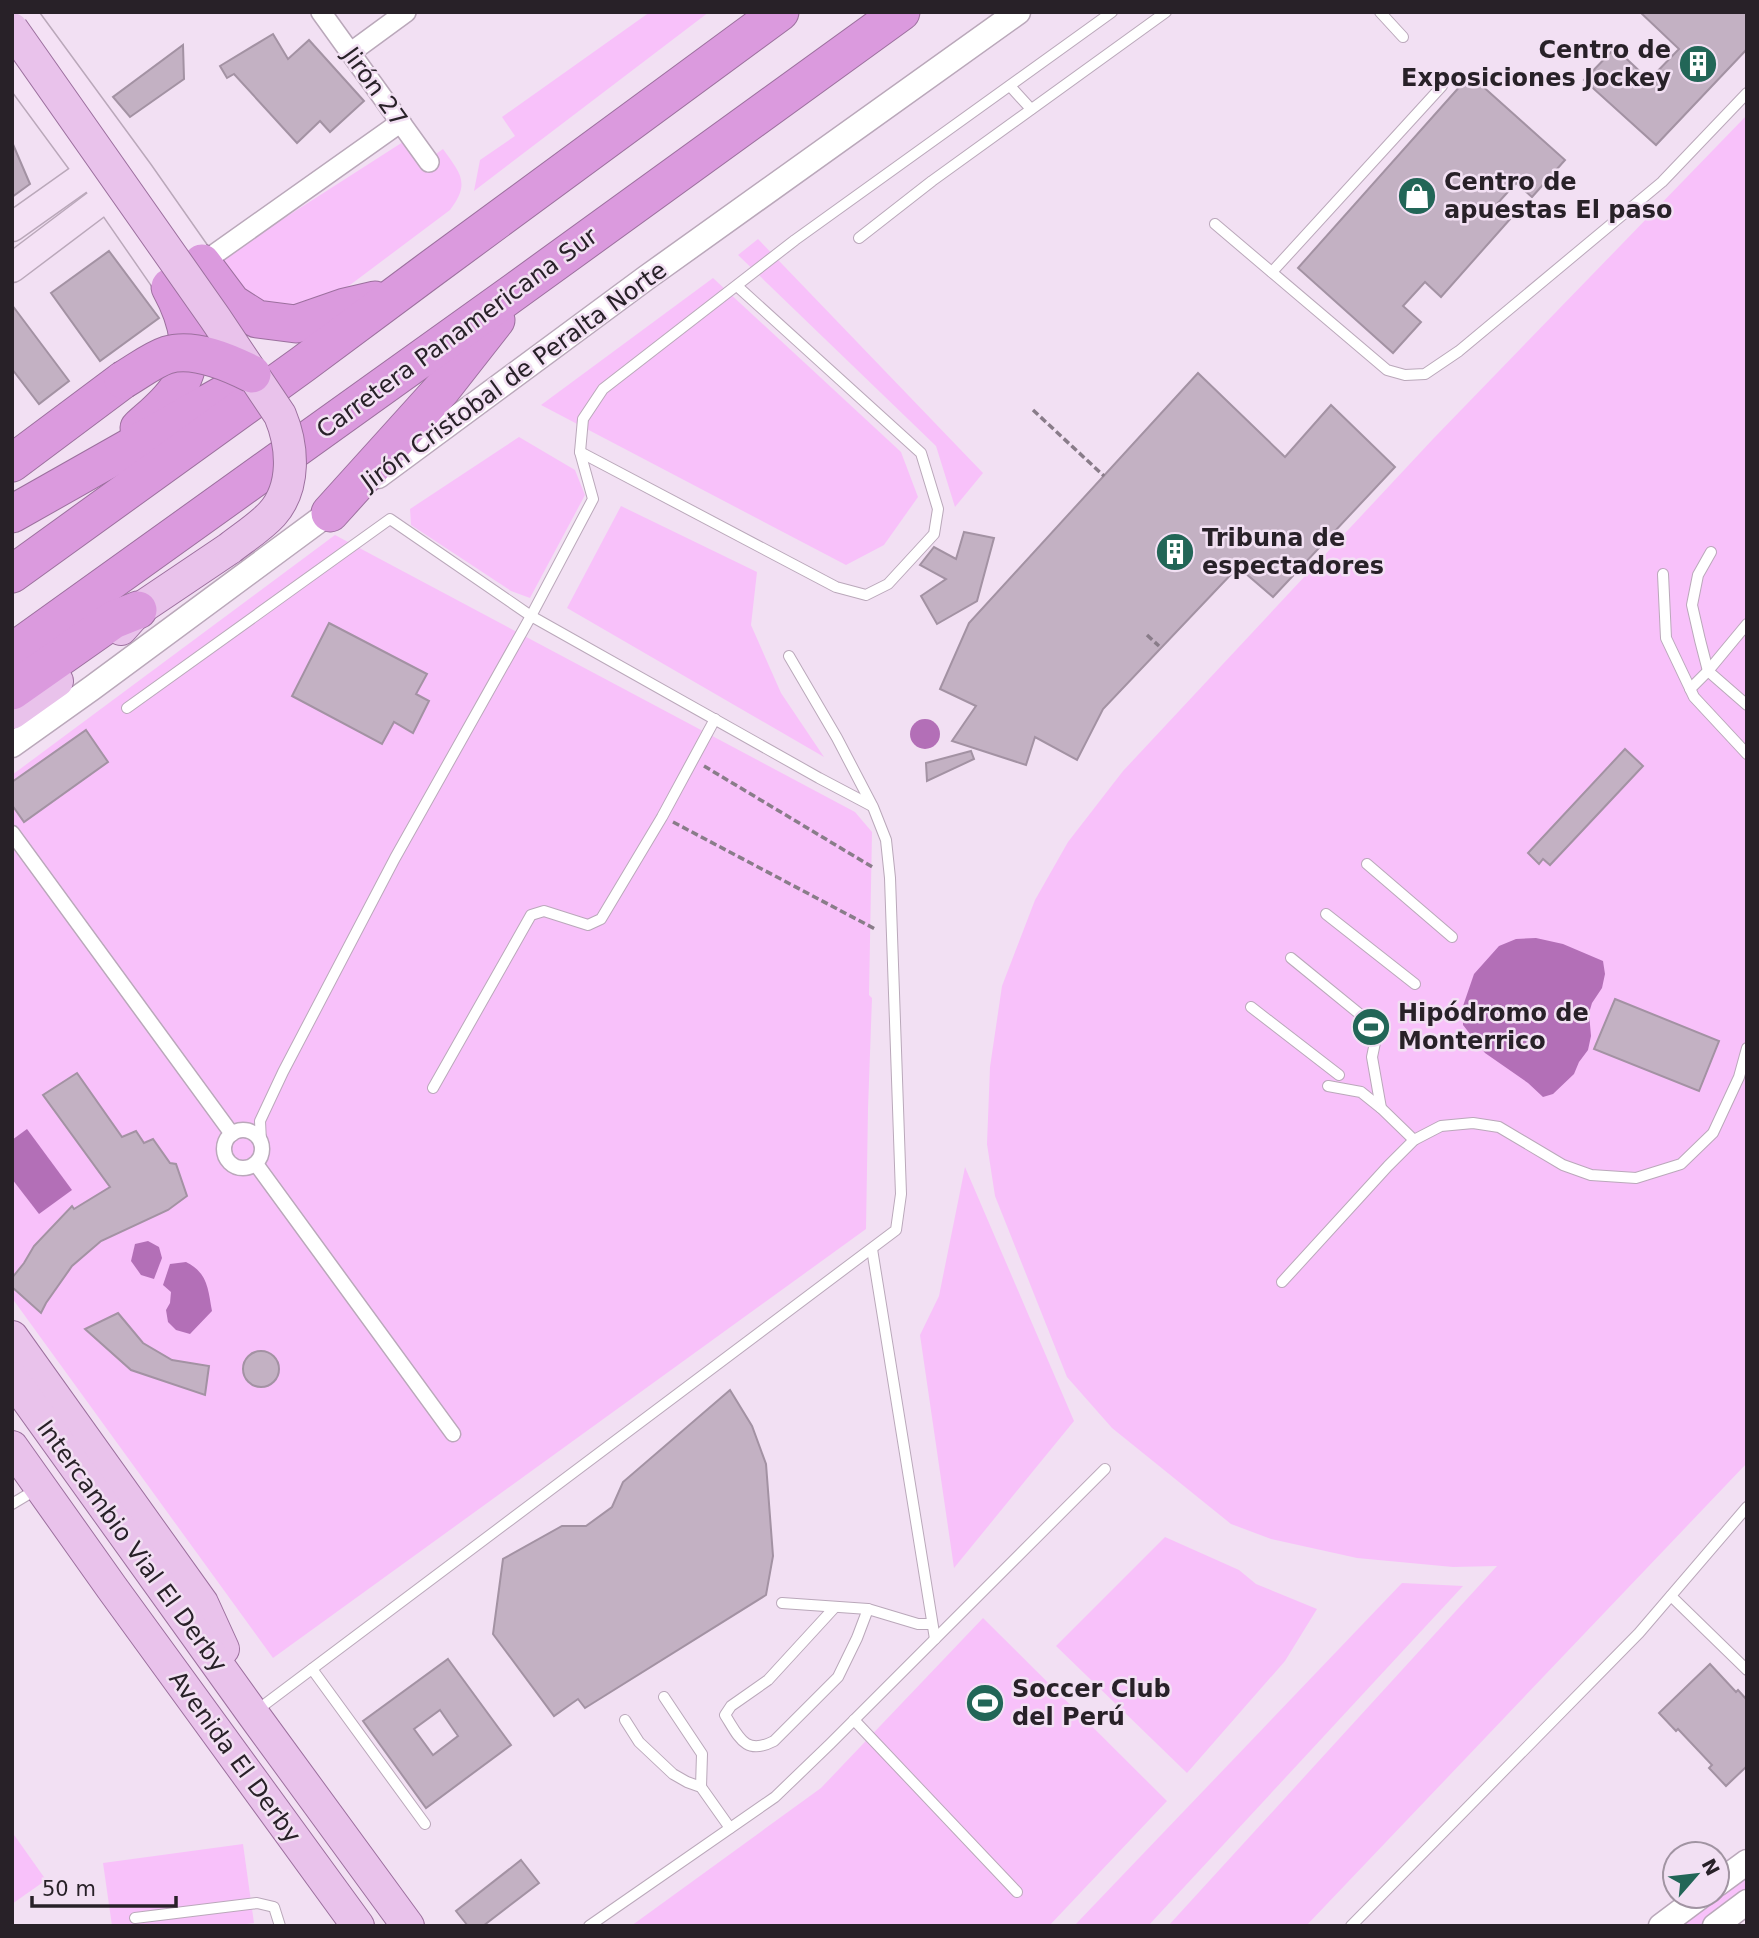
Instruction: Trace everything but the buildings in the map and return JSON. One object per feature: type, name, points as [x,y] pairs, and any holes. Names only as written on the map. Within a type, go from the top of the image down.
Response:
[{"type":"highway","points":[[12,574],[303,364],[752,24],[780,12]]},
{"type":"highway","name":"Carretera Panamericana Sur","points":[[12,652],[901,12]]},
{"type":"highway","points":[[202,263],[232,303],[257,319],[296,324],[345,307],[393,296]]},
{"type":"highway","points":[[89,469],[159,411],[178,388],[188,360],[188,333],[180,306],[170,288]]},
{"type":"highway","points":[[330,513],[442,389],[517,290]]},
{"type":"highway","points":[[12,463],[123,380],[167,355],[183,353],[203,356],[253,374]]},
{"type":"highway","points":[[12,514],[261,374],[303,364]]},
{"type":"highway","points":[[12,691],[113,620],[138,610]]},
{"type":"main road","points":[[21,12],[202,263]]},
{"type":"main road","points":[[12,29],[280,415],[288,438],[290,459],[282,498],[274,512],[258,527],[138,610],[109,644],[12,713]]},
{"type":"main road","points":[[12,67],[107,196],[170,288]]},
{"type":"main road","points":[[12,228],[122,150]]},
{"type":"main road","points":[[12,268],[139,173]]},
{"type":"main road","points":[[12,1337],[202,1603],[253,1714]]},
{"type":"main road","name":"Intercambio Vial El Derby","points":[[12,1378],[253,1714]]},
{"type":"main road","points":[[12,1422],[71,1502],[112,1588]]},
{"type":"main road","points":[[12,1447],[20,1500],[112,1588]]},
{"type":"main road","name":"Avenida El Derby","points":[[112,1588],[358,1926]]},
{"type":"main road","name":"Avenida El Derby","points":[[253,1714],[408,1926]]},
{"type":"street","name":"Jirón 27","points":[[321,12],[429,162]]},
{"type":"street","points":[[350,53],[407,12]]},
{"type":"street","name":"Jirón Cristobal de Peralta Norte","points":[[12,745],[646,278],[1018,12]]},
{"type":"street","points":[[202,263],[401,122]]},
{"type":"street","points":[[12,833],[232,1134]]},
{"type":"street","points":[[237,1131],[254,1133],[261,1142],[262,1154],[256,1164],[245,1168],[234,1166],[230,1162],[224,1151],[232,1134],[237,1131]]},
{"type":"street","points":[[256,1164],[453,1434]]},
{"type":"street","points":[[1731,1874],[1747,1862]]},
{"type":"street","points":[[1715,1926],[1747,1902]]},
{"type":"street","points":[[1661,1926],[1682,1910]]},
{"type":"lane","points":[[261,1142],[260,1121],[283,1072],[395,858],[593,499],[580,452],[583,419],[603,389],[795,240],[1112,12]]},
{"type":"lane","points":[[859,238],[892,211],[1166,12]]},
{"type":"lane","points":[[1380,12],[1403,37]]},
{"type":"lane","points":[[1010,86],[1031,109]]},
{"type":"lane","points":[[1272,272],[1442,86]]},
{"type":"lane","points":[[1215,224],[1387,370],[1405,375],[1425,374],[1458,351],[1662,182],[1747,93]]},
{"type":"lane","points":[[580,452],[836,587],[866,595],[888,584],[934,534],[938,509],[921,453],[737,286]]},
{"type":"lane","points":[[127,708],[390,520],[531,615],[873,807]]},
{"type":"lane","points":[[1711,552],[1698,575],[1692,605],[1708,671],[1747,705]]},
{"type":"lane","points":[[1663,574],[1666,638],[1694,697],[1747,754]]},
{"type":"lane","points":[[1690,689],[1747,624]]},
{"type":"lane","points":[[253,1714],[896,1230],[901,1194],[890,877],[886,840],[873,807],[789,656]]},
{"type":"lane","points":[[433,1088],[531,915],[544,911],[589,925],[601,919],[662,817],[715,719]]},
{"type":"lane","points":[[1367,864],[1451,937]]},
{"type":"lane","points":[[1326,914],[1415,984]]},
{"type":"lane","points":[[1291,958],[1377,1031],[1372,1057],[1381,1108]]},
{"type":"lane","points":[[1251,1007],[1339,1075]]},
{"type":"lane","points":[[1282,1282],[1414,1140],[1441,1126],[1473,1123],[1499,1127],[1563,1165],[1591,1175],[1636,1178],[1681,1164],[1713,1133],[1739,1077],[1747,1048]]},
{"type":"lane","points":[[1328,1086],[1361,1092],[1414,1140]]},
{"type":"lane","points":[[872,1249],[934,1639]]},
{"type":"lane","points":[[589,1926],[775,1797],[1105,1469]]},
{"type":"lane","points":[[1351,1926],[1639,1633],[1747,1507]]},
{"type":"lane","points":[[1671,1596],[1747,1670]]},
{"type":"lane","points":[[782,1603],[867,1609],[918,1624],[932,1624]]},
{"type":"lane","points":[[835,1607],[768,1680],[731,1706],[725,1715],[740,1740],[751,1747],[762,1748],[774,1741],[838,1677],[857,1638],[867,1609]]},
{"type":"lane","points":[[312,1669],[425,1824]]},
{"type":"lane","points":[[664,1697],[702,1754],[701,1787]]},
{"type":"lane","points":[[625,1720],[639,1742],[673,1774],[701,1787],[730,1828]]},
{"type":"lane","points":[[854,1720],[1017,1892]]},
{"type":"lane","points":[[135,1918],[257,1903],[274,1907],[280,1926]]},
{"type":"path","points":[[1033,410],[1104,476]]},
{"type":"path","points":[[1147,635],[1159,646]]},
{"type":"path","points":[[693,759],[890,877]]},
{"type":"path","points":[[662,817],[892,938]]},
{"type":"shaded area","points":[[650,12],[709,12],[474,191],[480,160],[515,136],[502,117]]},
{"type":"shaded area","name":"Hipódromo de Monterrico","points":[[1747,115],[1747,1463],[1306,1926],[1168,1926],[1497,1566],[1453,1567],[1357,1558],[1271,1539],[1231,1524],[1112,1428],[1067,1377],[995,1196],[987,1144],[990,1067],[1002,986],[1035,900],[1068,842],[1123,771],[1433,439]]},
{"type":"shaded area","points":[[406,140],[423,163],[443,149],[454,165],[461,178],[461,185],[450,210],[350,285],[307,309],[287,312],[225,287],[222,258]]},
{"type":"shaded area","points":[[758,239],[983,473],[955,507],[936,446],[738,255]]},
{"type":"shaded area","points":[[713,278],[901,452],[918,497],[884,545],[846,565],[541,405]]},
{"type":"shaded area","points":[[519,437],[575,470],[585,495],[530,598],[511,591],[411,525],[410,509]]},
{"type":"shaded area","points":[[621,506],[757,572],[751,625],[781,693],[824,757],[567,608]]},
{"type":"shaded area","points":[[335,535],[855,812],[872,832],[869,995],[872,998],[866,1229],[273,1658],[12,1298],[12,775]]},
{"type":"shaded area","points":[[925,719],[936,723],[940,734],[936,745],[925,749],[914,745],[910,734],[914,723]]},
{"type":"shaded area","points":[[1536,938],[1563,944],[1603,961],[1605,974],[1602,988],[1589,1013],[1591,1036],[1588,1050],[1574,1074],[1553,1094],[1543,1097],[1485,1053],[1463,1025],[1463,1006],[1474,974],[1499,946],[1516,939]]},
{"type":"shaded area","points":[[27,1129],[72,1190],[39,1214],[12,1179],[12,1140]]},
{"type":"shaded area","points":[[965,1167],[1074,1421],[954,1568],[920,1335],[939,1296]]},
{"type":"shaded area","points":[[148,1241],[159,1247],[162,1258],[154,1279],[141,1275],[131,1261],[135,1244]]},
{"type":"shaded area","points":[[186,1262],[203,1277],[212,1311],[190,1334],[176,1330],[168,1322],[166,1310],[171,1292],[163,1285],[170,1264]]},
{"type":"shaded area","points":[[1165,1537],[1239,1570],[1256,1584],[1317,1609],[1285,1661],[1187,1773],[1056,1646]]},
{"type":"shaded area","points":[[1402,1583],[1463,1586],[1148,1926],[1074,1926]]},
{"type":"shaded area","name":"Soccer Club del Perú","points":[[983,1618],[1167,1801],[1049,1926],[631,1926],[821,1788]]},
{"type":"shaded area","points":[[12,1832],[46,1880],[12,1904]]},
{"type":"shaded area","points":[[243,1844],[254,1923],[232,1926],[112,1926],[103,1863]]},
{"type":"shaded area","points":[[1747,1871],[1747,1891],[1731,1903],[1731,1882]]},
{"type":"shaded area","points":[[1693,1910],[1721,1910],[1700,1926],[1672,1926]]},
{"type":"place","name":"Centro de Exposiciones Jockey","points":[[1698,64]]},
{"type":"place","name":"Centro de apuestas El paso","points":[[1417,196]]},
{"type":"place","name":"Tribuna de espectadores","points":[[1175,552]]},
{"type":"place","name":"Hipódromo de Monterrico","points":[[1371,1027]]},
{"type":"place","name":"Soccer Club del Perú","points":[[985,1703]]}]
